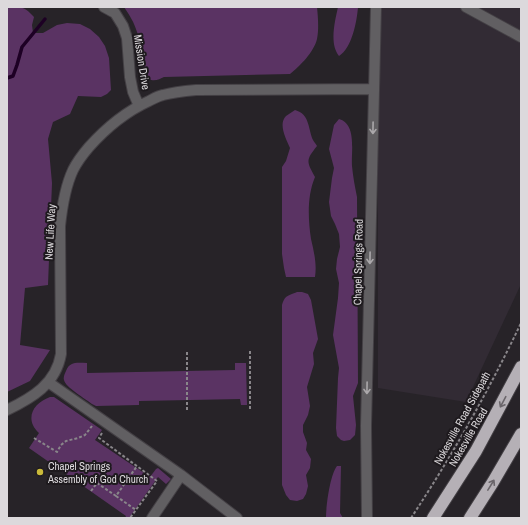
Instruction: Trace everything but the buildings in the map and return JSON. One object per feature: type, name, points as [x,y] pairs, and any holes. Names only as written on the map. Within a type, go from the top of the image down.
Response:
[{"type":"highway","name":"Nokesville Road","points":[[433,518],[476,452],[521,367]]},
{"type":"highway","points":[[470,518],[521,434]]},
{"type":"street","name":"Mission Drive","points":[[104,7],[115,13],[123,26],[127,38],[131,85],[139,106]]},
{"type":"street","name":"Chapel Springs Road","points":[[367,518],[366,426],[376,7]]},
{"type":"street","points":[[466,7],[521,37]]},
{"type":"street","name":"New Life Way","points":[[7,410],[26,401],[39,392],[55,372],[59,363],[61,354],[60,226],[66,189],[73,169],[97,138],[110,125],[139,106],[161,95],[172,92],[196,90],[374,89]]},
{"type":"street","points":[[48,382],[181,475],[237,518]]},
{"type":"street","points":[[152,518],[181,475]]},
{"type":"path","name":"Nokesville Road Sidepath","points":[[411,518],[477,410],[521,323]]},
{"type":"path","points":[[250,351],[250,409]]},
{"type":"path","points":[[187,352],[187,410]]},
{"type":"path","points":[[34,438],[57,452],[61,445],[66,441],[85,435],[99,417]]},
{"type":"path","points":[[109,424],[99,438],[157,481],[130,518]]},
{"type":"path","points":[[116,496],[137,466]]},
{"type":"path","points":[[91,491],[97,483],[136,510]]},
{"type":"shaded area","points":[[7,7],[22,8],[31,13],[34,17],[32,25],[33,33],[43,33],[57,25],[67,23],[80,24],[90,29],[99,37],[105,46],[109,58],[111,90],[101,97],[78,96],[70,114],[53,122],[48,139],[52,183],[48,285],[25,288],[20,345],[50,350],[30,381],[7,392]]},
{"type":"shaded area","points":[[124,7],[317,7],[318,35],[310,54],[290,74],[164,77],[153,80],[146,76],[138,36],[133,22]]},
{"type":"shaded area","points":[[338,7],[358,7],[353,34],[344,52],[339,56],[333,39]]},
{"type":"shaded area","points":[[378,7],[521,7],[521,284],[466,402],[378,388]]},
{"type":"shaded area","points":[[295,110],[300,112],[306,118],[311,136],[317,146],[308,161],[315,177],[309,200],[309,224],[314,253],[316,272],[315,277],[286,277],[282,254],[282,167],[286,161],[290,148],[284,132],[283,123],[286,116]]},
{"type":"shaded area","points":[[339,119],[345,122],[351,132],[353,178],[357,197],[358,383],[353,396],[356,425],[355,435],[350,440],[344,441],[337,436],[336,428],[339,368],[333,335],[339,283],[336,269],[340,247],[339,234],[331,216],[329,202],[334,168],[329,149],[334,125]]},
{"type":"shaded area","points":[[297,292],[308,294],[311,300],[318,339],[313,353],[314,364],[307,387],[310,406],[308,415],[303,425],[303,432],[307,443],[306,450],[311,459],[310,468],[306,475],[308,486],[303,499],[297,501],[290,500],[282,485],[282,305],[289,295]]},
{"type":"shaded area","points":[[87,363],[87,373],[235,370],[235,363],[246,363],[247,405],[241,405],[240,399],[139,401],[139,405],[96,406],[68,386],[64,380],[68,368],[72,364]]},
{"type":"shaded area","points":[[50,397],[54,397],[102,430],[95,440],[150,477],[158,468],[171,479],[166,484],[158,477],[129,518],[125,518],[126,516],[29,448],[39,433],[34,428],[32,422],[32,412],[39,403]]},
{"type":"shaded area","points":[[337,466],[341,466],[340,513],[343,518],[326,518],[330,483]]},
{"type":"waterway","points":[[7,78],[13,76],[22,47],[45,19]]},
{"type":"place","name":"Chapel Springs Assembly of God Church","points":[[40,472]]}]
